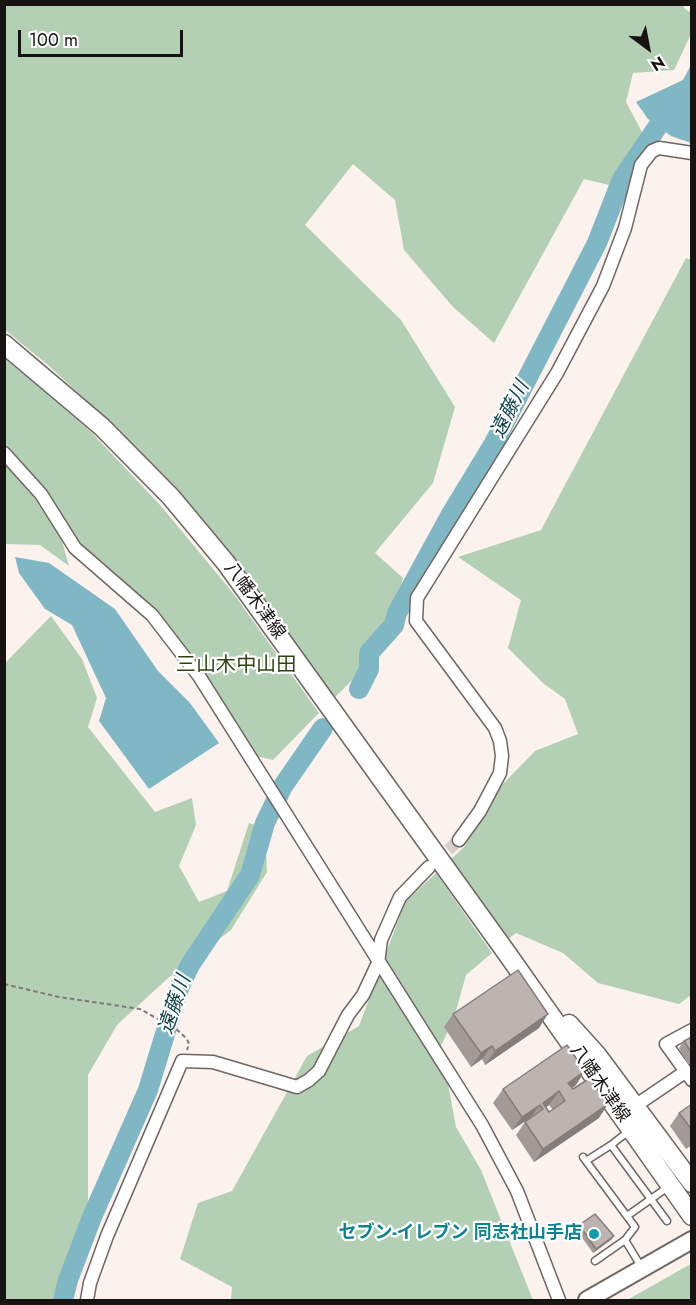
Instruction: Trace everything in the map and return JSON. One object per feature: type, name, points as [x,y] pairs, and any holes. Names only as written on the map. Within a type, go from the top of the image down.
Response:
[{"type":"main road","name":"八幡木津線","points":[[4,344],[102,426],[171,497],[244,585],[692,1216]]},
{"type":"main road","name":"八幡木津線","points":[[506,952],[597,1055],[692,1183]]},
{"type":"street","points":[[459,840],[480,811],[500,773],[502,756],[500,741],[495,728],[416,621],[417,598],[557,373],[603,286],[625,228],[641,165],[652,151],[660,148],[692,153]]},
{"type":"street","points":[[4,453],[41,494],[75,548],[152,615],[199,676],[482,1125],[517,1191],[559,1300]]},
{"type":"street","points":[[87,1300],[90,1283],[108,1236],[182,1061],[213,1062],[297,1087],[319,1071],[378,963],[381,940],[400,897],[429,867]]},
{"type":"street","points":[[635,1106],[688,1076],[666,1044],[692,1030]]},
{"type":"street","points":[[587,1300],[692,1240]]},
{"type":"lane","points":[[595,1261],[626,1240],[635,1227],[585,1159],[611,1145],[631,1130]]},
{"type":"lane","points":[[611,1145],[667,1221]]},
{"type":"lane","points":[[627,1216],[670,1186]]},
{"type":"lane","points":[[626,1240],[643,1268]]},
{"type":"path","points":[[4,984],[59,997],[140,1010],[176,1029],[187,1039],[189,1044],[182,1061]]},
{"type":"green space","points":[[683,4],[684,8],[691,13],[691,34],[674,70],[633,73],[626,102],[643,134],[609,185],[584,179],[494,343],[453,307],[404,250],[395,200],[353,164],[305,225],[401,320],[455,407],[433,483],[375,553],[403,578],[384,649],[334,698],[177,492],[106,419],[48,365],[5,330],[4,5]]},
{"type":"green space","points":[[686,258],[691,260],[691,995],[679,1004],[598,983],[563,953],[516,933],[508,939],[450,860],[464,847],[501,786],[535,751],[578,734],[565,699],[543,683],[508,648],[521,600],[458,557],[541,530]]},
{"type":"green space","points":[[5,357],[92,433],[161,506],[233,593],[319,713],[273,760],[255,756],[203,673],[157,611],[80,544],[46,491],[5,444]]},
{"type":"green space","points":[[4,461],[27,486],[62,541],[69,566],[40,545],[5,544]]},
{"type":"green space","points":[[51,616],[82,659],[97,698],[88,727],[155,812],[192,798],[196,825],[179,866],[199,902],[227,891],[249,823],[265,828],[267,872],[231,930],[167,979],[117,1025],[88,1075],[88,1204],[55,1300],[5,1300],[5,663]]},
{"type":"green space","points":[[436,873],[492,953],[466,975],[454,1018],[441,1046],[456,1127],[481,1170],[533,1300],[231,1300],[232,1287],[180,1259],[198,1203],[232,1191],[307,1056],[359,1026],[405,902]]},
{"type":"green space","points":[[689,1265],[691,1266],[691,1300],[627,1300]]},
{"type":"water","points":[[691,65],[691,143],[671,136],[648,119],[636,102],[683,80]]},
{"type":"water","points":[[15,557],[49,563],[115,609],[158,671],[190,703],[219,743],[149,789],[99,721],[106,698],[72,625],[45,609],[19,573]]},
{"type":"building","points":[[518,970],[548,1014],[495,1051],[492,1046],[481,1053],[453,1014]]},
{"type":"building","points":[[692,1037],[692,1054],[684,1041]]},
{"type":"building","points":[[567,1045],[585,1071],[568,1083],[573,1089],[590,1078],[608,1104],[543,1149],[525,1122],[543,1109],[540,1105],[522,1117],[503,1089]],"holes":[[[559,1091],[565,1101],[549,1112],[543,1103]]]},
{"type":"building","points":[[692,1104],[692,1130],[679,1113]]},
{"type":"building","name":"セブン-イレブン 同志社山手店","points":[[595,1214],[614,1236],[596,1249],[579,1225]]},
{"type":"waterway","name":"遠藤川","points":[[359,689],[369,669],[369,653],[394,625],[397,613],[450,516],[493,445],[597,243],[622,179],[658,126]]},
{"type":"waterway","name":"遠藤川","points":[[63,1300],[68,1280],[92,1217],[148,1090],[179,988],[190,965],[250,875],[265,823],[283,786],[323,728]]},
{"type":"tunnel","points":[[435,862],[459,840]]},
{"type":"place","name":"セブン-イレブン 同志社山手店","points":[[594,1234]]},
{"type":"district","name":"三山木中山田","points":[[236,666]]}]
